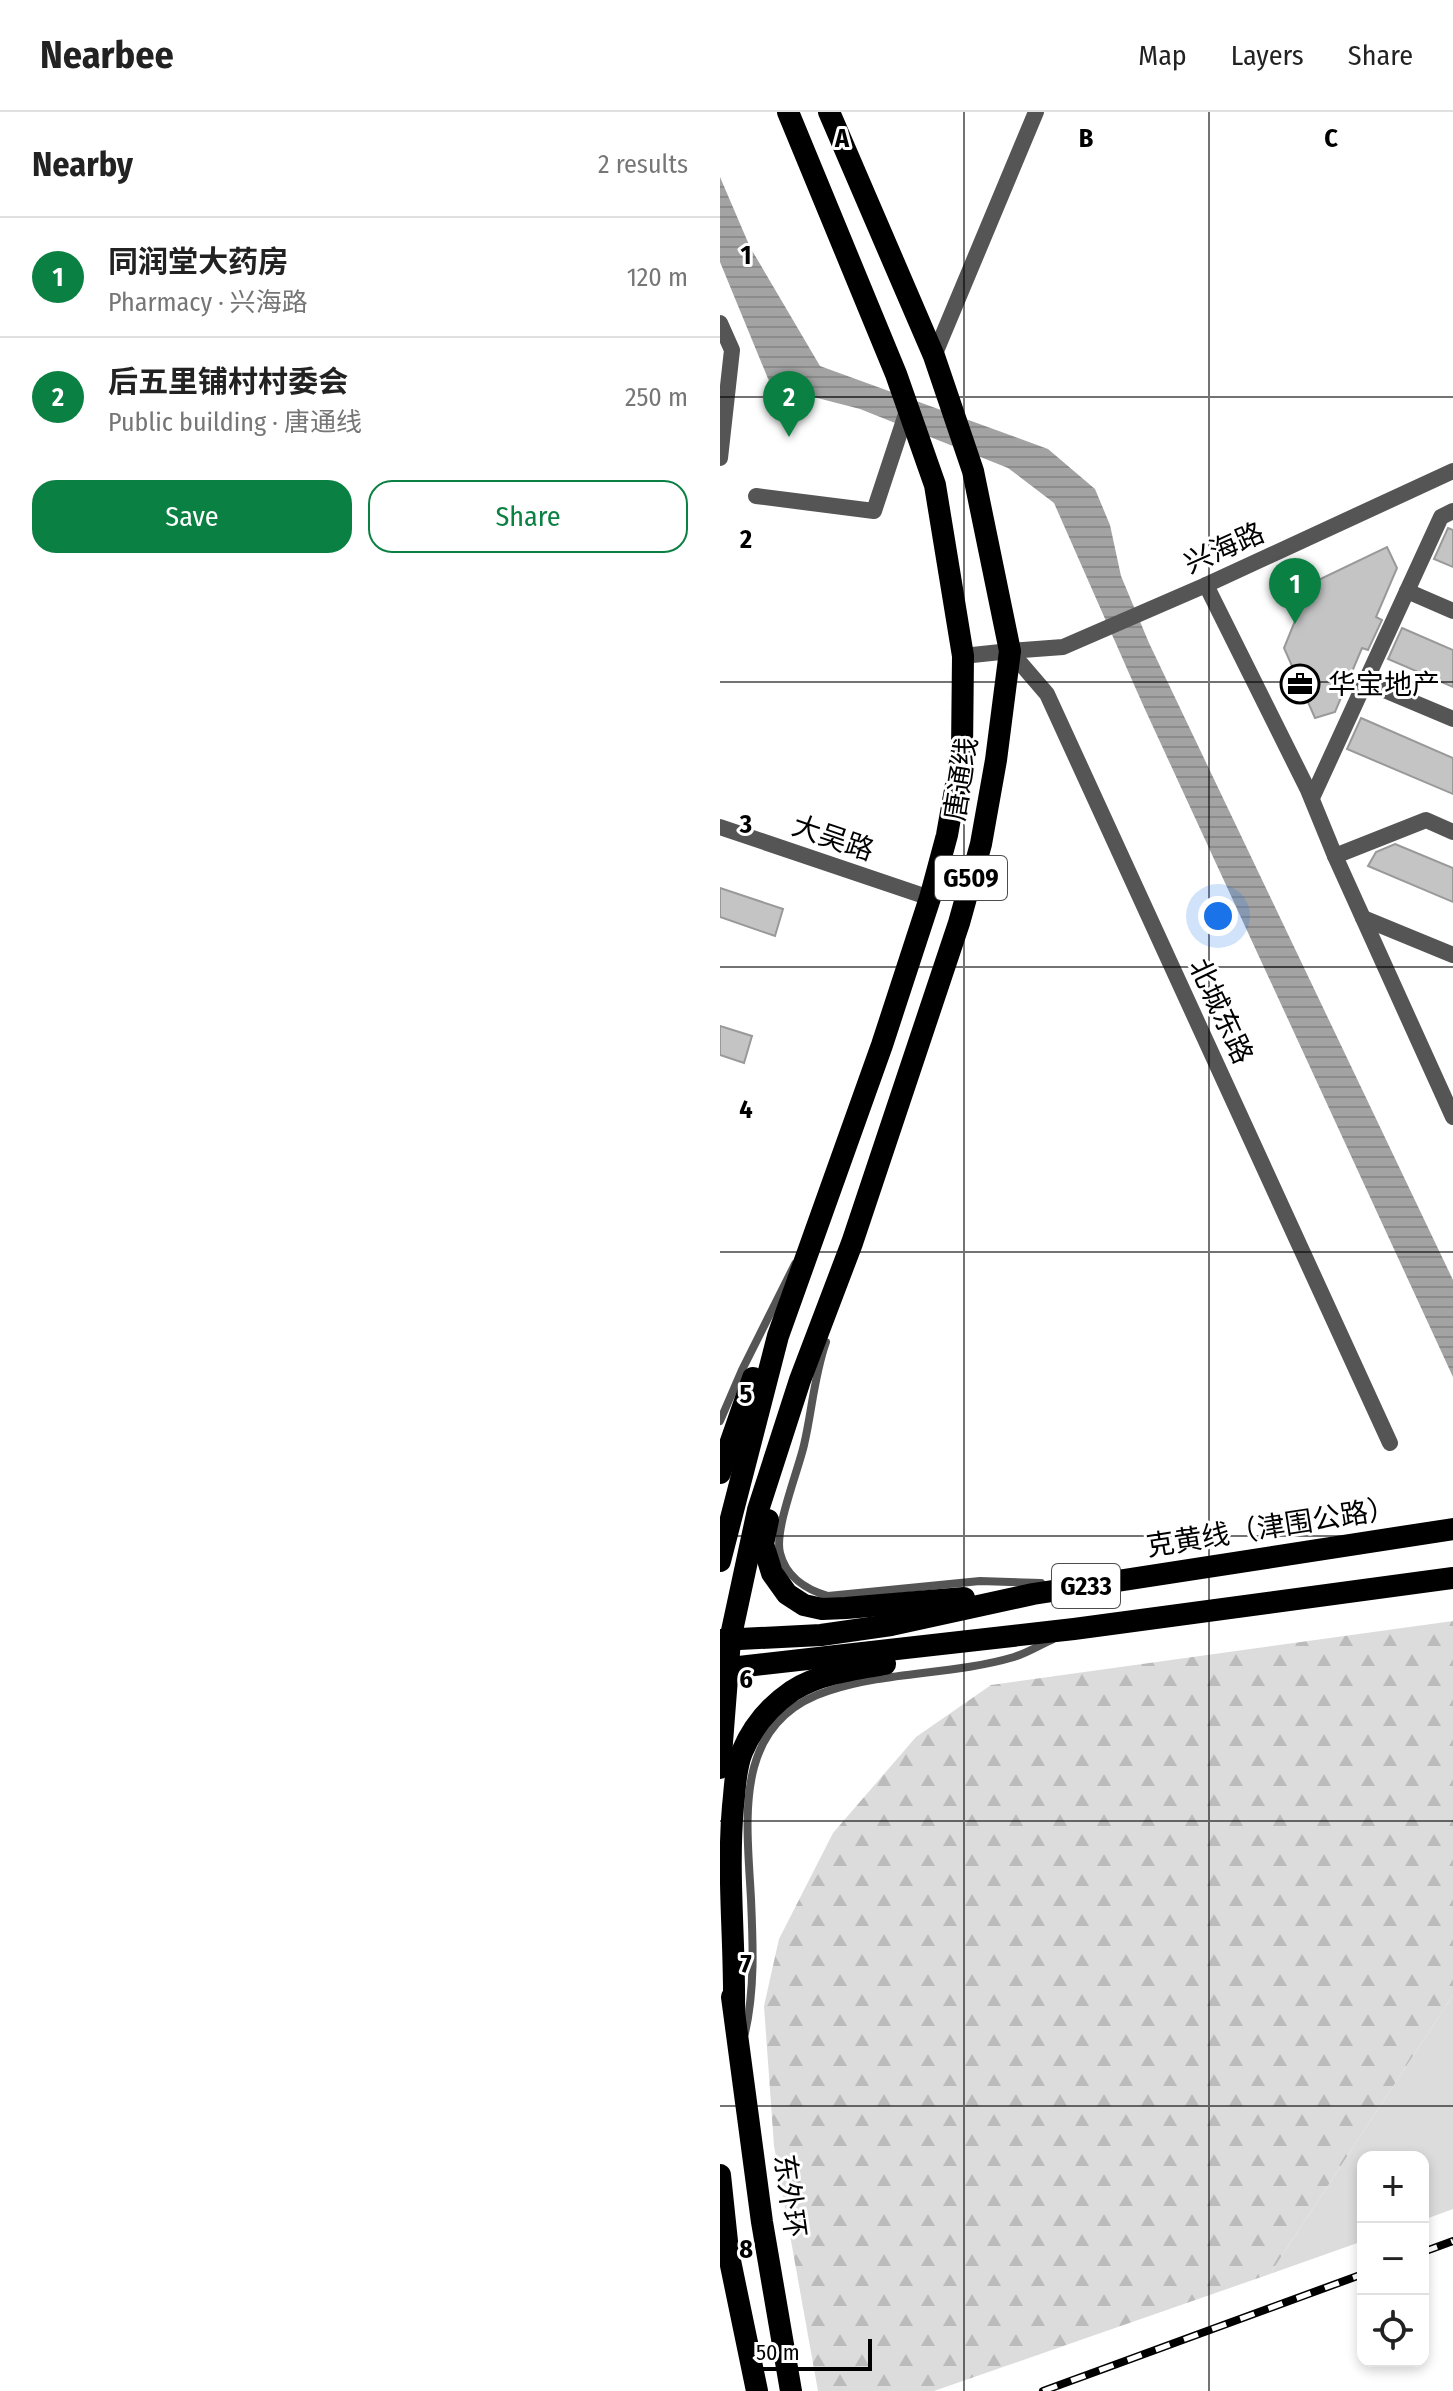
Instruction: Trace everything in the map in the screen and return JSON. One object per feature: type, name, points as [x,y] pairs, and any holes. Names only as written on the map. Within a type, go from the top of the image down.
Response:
[{"type":"highway","name":"唐通线","points":[[720,1561],[778,1336],[882,1045],[930,898],[947,835],[962,751],[963,656],[935,485],[908,408],[788,112]]},
{"type":"highway","name":"唐通线","points":[[725,1640],[758,1510],[800,1380],[852,1243],[959,923],[981,844],[1010,651],[973,471],[934,356],[829,112]]},
{"type":"highway","points":[[720,1473],[756,1372],[778,1336]]},
{"type":"highway","points":[[800,1380],[793,1433],[763,1544],[772,1573],[787,1594],[804,1605],[822,1609],[1033,1594]]},
{"type":"highway","name":"克黄线（津围公路）","points":[[725,1640],[821,1635],[891,1625],[1033,1594],[1453,1529]]},
{"type":"highway","name":"G233","points":[[724,1669],[1074,1629],[1453,1578]]},
{"type":"highway","name":"G233","points":[[734,2008],[731,1828],[741,1754],[755,1728],[772,1707],[792,1691],[812,1681],[1007,1637]]},
{"type":"highway","name":"G509","points":[[720,1768],[725,1640]]},
{"type":"highway","points":[[720,1916],[734,2008]]},
{"type":"highway","name":"东外环","points":[[734,2008],[762,2222],[791,2391]]},
{"type":"highway","points":[[720,2175],[728,2251],[757,2391]]},
{"type":"street","points":[[934,356],[1036,112]]},
{"type":"street","points":[[720,323],[732,350],[723,408],[720,458]]},
{"type":"street","points":[[756,496],[874,511],[908,408]]},
{"type":"street","name":"兴海路","points":[[1010,651],[1063,647],[1453,471]]},
{"type":"street","points":[[1312,798],[1441,517],[1453,511]]},
{"type":"street","points":[[1206,585],[1312,798],[1335,856],[1453,1117]]},
{"type":"street","points":[[1407,591],[1453,611]]},
{"type":"street","points":[[963,656],[1010,651]]},
{"type":"street","name":"北城东路","points":[[1010,651],[1047,694],[1390,1443]]},
{"type":"street","points":[[1365,682],[1453,719]]},
{"type":"street","points":[[1335,856],[1426,820],[1453,832]]},
{"type":"street","name":"大吴路","points":[[720,827],[930,898]]},
{"type":"street","points":[[1363,918],[1453,955]]},
{"type":"lane","points":[[720,1421],[789,1272],[814,1237]]},
{"type":"lane","points":[[852,1243],[846,1281],[823,1351],[805,1441],[780,1534],[779,1551],[786,1568],[795,1580],[811,1591],[828,1596],[980,1581],[1097,1584]]},
{"type":"lane","points":[[740,2053],[752,1987],[746,1812],[748,1787],[765,1739],[789,1713],[825,1691],[1016,1656],[1074,1629]]},
{"type":"green space","points":[[1453,1621],[1453,1995],[1270,2274],[934,2391],[818,2391],[774,2146],[764,2006],[779,1939],[833,1833],[916,1737],[991,1685]]},
{"type":"green space","points":[[1453,1995],[1453,2209],[1429,2218],[1429,2151],[1357,2151],[1357,2243],[1270,2274]]},
{"type":"shaded area","points":[[720,177],[750,247],[820,366],[1048,449],[1095,489],[1110,525],[1121,576],[1149,643],[1453,1280],[1453,1377],[1143,705],[1054,503],[1008,468],[860,409],[771,386],[720,262]]},
{"type":"building","points":[[1448,528],[1453,530],[1453,567],[1434,559]]},
{"type":"building","points":[[1387,547],[1397,568],[1376,617],[1382,620],[1368,650],[1362,648],[1335,712],[1315,718],[1284,648],[1310,584]]},
{"type":"building","points":[[1402,628],[1453,650],[1453,687],[1388,659]]},
{"type":"building","points":[[1361,718],[1453,758],[1453,794],[1347,749]]},
{"type":"building","points":[[1395,844],[1453,868],[1453,902],[1368,866],[1376,852]]},
{"type":"building","points":[[720,888],[783,909],[775,936],[720,917]]},
{"type":"building","points":[[720,1026],[752,1036],[744,1063],[720,1055]]},
{"type":"railway","points":[[1429,2250],[1453,2241]]},
{"type":"railway","points":[[1043,2391],[1357,2276]]},
{"type":"place","name":"后五里铺村村委会","points":[[789,437]]},
{"type":"place","name":"同润堂大药房","points":[[1295,624]]},
{"type":"place","name":"华宝地产","points":[[1300,684]]}]
